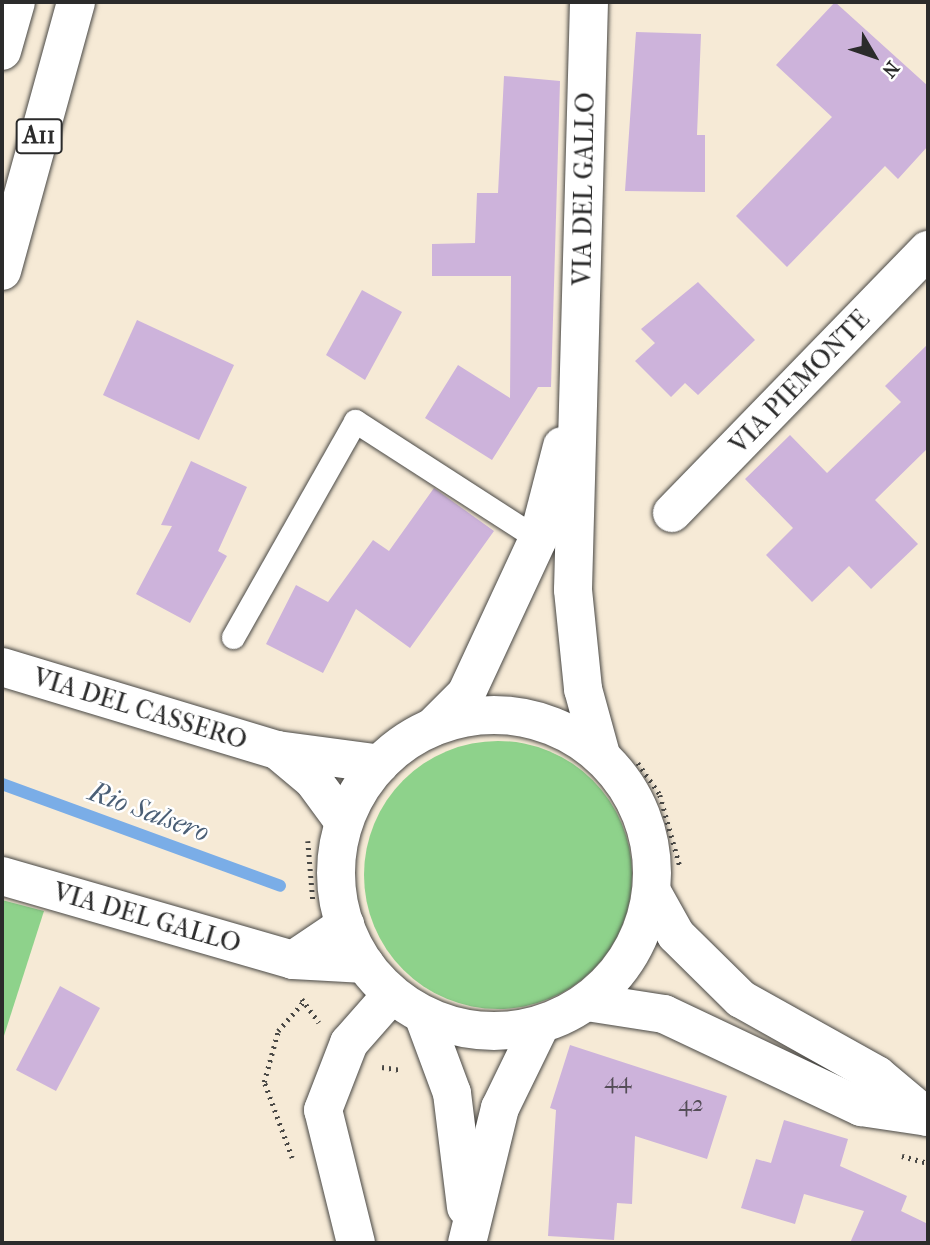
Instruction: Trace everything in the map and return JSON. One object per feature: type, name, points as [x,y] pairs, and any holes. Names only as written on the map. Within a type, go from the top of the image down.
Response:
[{"type":"main road","points":[[2,51],[16,2]]},
{"type":"main road","name":"A11","points":[[2,271],[76,2]]},
{"type":"main road","name":"VIA DEL GALLO","points":[[579,377],[589,2]]},
{"type":"main road","name":"VIA PIEMONTE","points":[[673,513],[928,250]]},
{"type":"main road","points":[[468,1238],[457,1120],[407,1004],[365,964],[345,925],[336,874],[344,822],[380,764],[433,727],[466,694],[538,539],[579,377]]},
{"type":"main road","points":[[579,377],[573,590],[583,690],[615,752],[637,804],[653,862],[666,882],[676,935],[741,999],[877,1075],[928,1117]]},
{"type":"main road","name":"VIA DEL CASSERO","points":[[2,667],[277,750]]},
{"type":"main road","points":[[433,727],[492,714],[522,717],[615,752]]},
{"type":"main road","points":[[277,750],[380,764]]},
{"type":"main road","points":[[277,750],[313,780],[344,822]]},
{"type":"main road","name":"VIA DEL GALLO","points":[[2,876],[293,960],[365,964]]},
{"type":"main road","points":[[407,1004],[493,1032],[541,1024],[587,1002],[630,953],[666,882]]},
{"type":"main road","points":[[293,960],[345,925]]},
{"type":"main road","points":[[587,1002],[664,1014],[861,1107],[928,1117]]},
{"type":"main road","points":[[356,1243],[326,1142],[325,1095],[349,1042],[407,1004]]},
{"type":"main road","points":[[468,1238],[500,1108],[541,1024]]},
{"type":"lane","points":[[233,637],[355,421],[538,539]]},
{"type":"path","points":[[615,752],[660,795],[679,847],[666,882]]},
{"type":"green space","points":[[498,741],[549,751],[593,780],[622,824],[632,875],[622,926],[593,970],[549,999],[498,1009],[447,999],[403,970],[374,926],[364,875],[374,824],[403,780],[447,751]]},
{"type":"green space","points":[[2,900],[44,911],[2,1042]]},
{"type":"building","points":[[835,2],[928,86],[928,146],[898,179],[885,166],[787,267],[736,216],[832,117],[776,65]]},
{"type":"building","points":[[636,32],[701,34],[697,135],[705,135],[705,192],[625,191]]},
{"type":"building","points":[[504,76],[560,81],[551,387],[538,387],[492,460],[425,418],[458,365],[510,398],[511,276],[432,276],[432,244],[475,243],[477,193],[498,193]]},
{"type":"building","points":[[698,282],[755,340],[698,395],[685,383],[671,397],[635,361],[655,343],[641,329]]},
{"type":"building","points":[[362,290],[402,312],[365,380],[326,355]]},
{"type":"building","points":[[137,320],[234,365],[199,440],[103,395]]},
{"type":"building","points":[[928,344],[928,448],[875,500],[918,544],[871,589],[849,566],[812,602],[766,555],[793,528],[745,479],[790,435],[827,473],[901,402],[885,386]]},
{"type":"building","points":[[191,461],[247,487],[218,551],[227,556],[190,623],[136,594],[172,526],[161,525]]},
{"type":"building","points":[[434,488],[494,531],[410,648],[356,609],[323,673],[266,644],[296,585],[328,602],[373,540],[389,551]]},
{"type":"building","points":[[60,986],[100,1008],[56,1091],[16,1070]]},
{"type":"building","points":[[570,1045],[727,1096],[707,1159],[635,1136],[632,1204],[617,1203],[614,1240],[548,1236],[556,1110],[550,1108]]},
{"type":"building","points":[[784,1120],[848,1139],[840,1166],[907,1196],[901,1211],[928,1224],[928,1243],[850,1243],[864,1211],[804,1194],[795,1224],[741,1208],[756,1159],[771,1163]]},
{"type":"waterway","name":"Rio Salsero","points":[[2,784],[280,886]]}]
